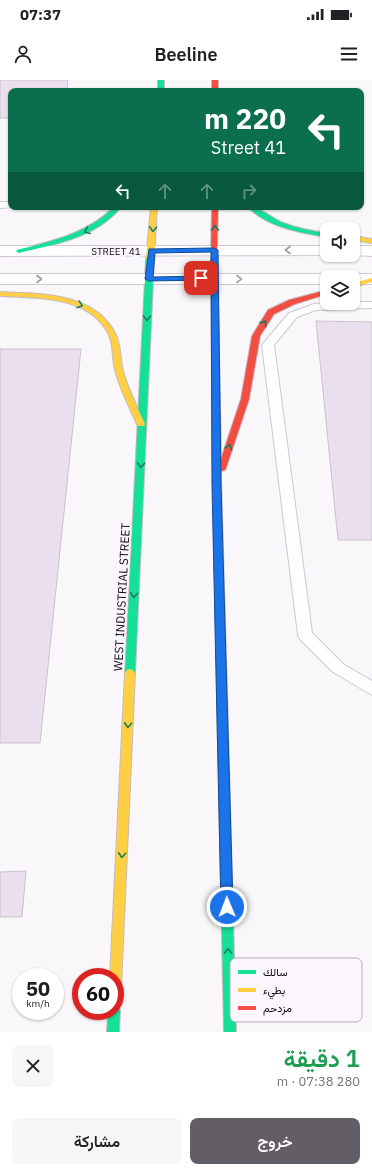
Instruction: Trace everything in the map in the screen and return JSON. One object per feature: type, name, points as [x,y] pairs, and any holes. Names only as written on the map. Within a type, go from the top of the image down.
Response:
[{"type":"main road","points":[[19,251],[67,238],[94,228],[108,218],[115,210]]},
{"type":"main road","name":"WEST INDUSTRIAL STREET","points":[[116,968],[149,279],[154,210]]},
{"type":"main road","points":[[215,210],[214,278],[217,484],[230,1032]]},
{"type":"main road","points":[[255,210],[265,218],[282,227],[320,234]]},
{"type":"main road","points":[[360,239],[372,241]]},
{"type":"main road","points":[[360,283],[372,280]]},
{"type":"main road","points":[[0,294],[62,299],[89,308],[105,322],[112,333],[119,370],[127,394],[143,426]]},
{"type":"main road","points":[[217,484],[245,399],[256,336],[271,312],[292,302],[320,294]]},
{"type":"main road","points":[[113,1020],[113,1032]]},
{"type":"street","name":"STREET 41","points":[[0,251],[320,251]]},
{"type":"street","points":[[360,251],[372,251]]},
{"type":"street","points":[[0,279],[320,279]]},
{"type":"street","points":[[360,279],[372,280]]},
{"type":"street","points":[[104,1032],[109,1020]]},
{"type":"lane","points":[[372,305],[314,307],[293,315],[268,345],[305,635],[338,668],[372,688]]},
{"type":"building","points":[[0,80],[68,80],[67,88],[8,88],[8,118],[0,118]]},
{"type":"building","points":[[316,321],[372,322],[372,540],[338,540]]},
{"type":"building","points":[[0,349],[81,349],[40,743],[0,743]]},
{"type":"building","points":[[26,871],[22,917],[0,917],[0,872]]},
{"type":"traffic: fast","points":[[161,80],[161,88]]},
{"type":"traffic: fast","points":[[19,251],[60,241],[85,232],[108,217],[115,210]]},
{"type":"traffic: fast","points":[[256,210],[278,223],[320,234]]},
{"type":"traffic: fast","points":[[130,673],[150,259]]},
{"type":"traffic: fast","points":[[222,694],[230,1032]]},
{"type":"traffic: fast","points":[[113,1032],[114,1020]]},
{"type":"traffic: slow","points":[[150,259],[154,210]]},
{"type":"traffic: slow","points":[[360,239],[372,241]]},
{"type":"traffic: slow","points":[[360,283],[372,280]]},
{"type":"traffic: slow","points":[[0,294],[31,295],[63,299],[92,311],[104,321],[114,338],[121,377],[141,424]]},
{"type":"traffic: slow","points":[[217,478],[222,694]]},
{"type":"traffic: slow","points":[[116,968],[130,673]]},
{"type":"traffic: jam","points":[[215,80],[215,88]]},
{"type":"traffic: jam","points":[[215,210],[214,250],[217,478]]},
{"type":"traffic: jam","points":[[222,468],[245,399],[256,336],[271,312],[292,302],[320,294]]},
{"type":"route","points":[[201,278],[149,279],[151,251],[214,250],[217,484],[227,907]]}]
